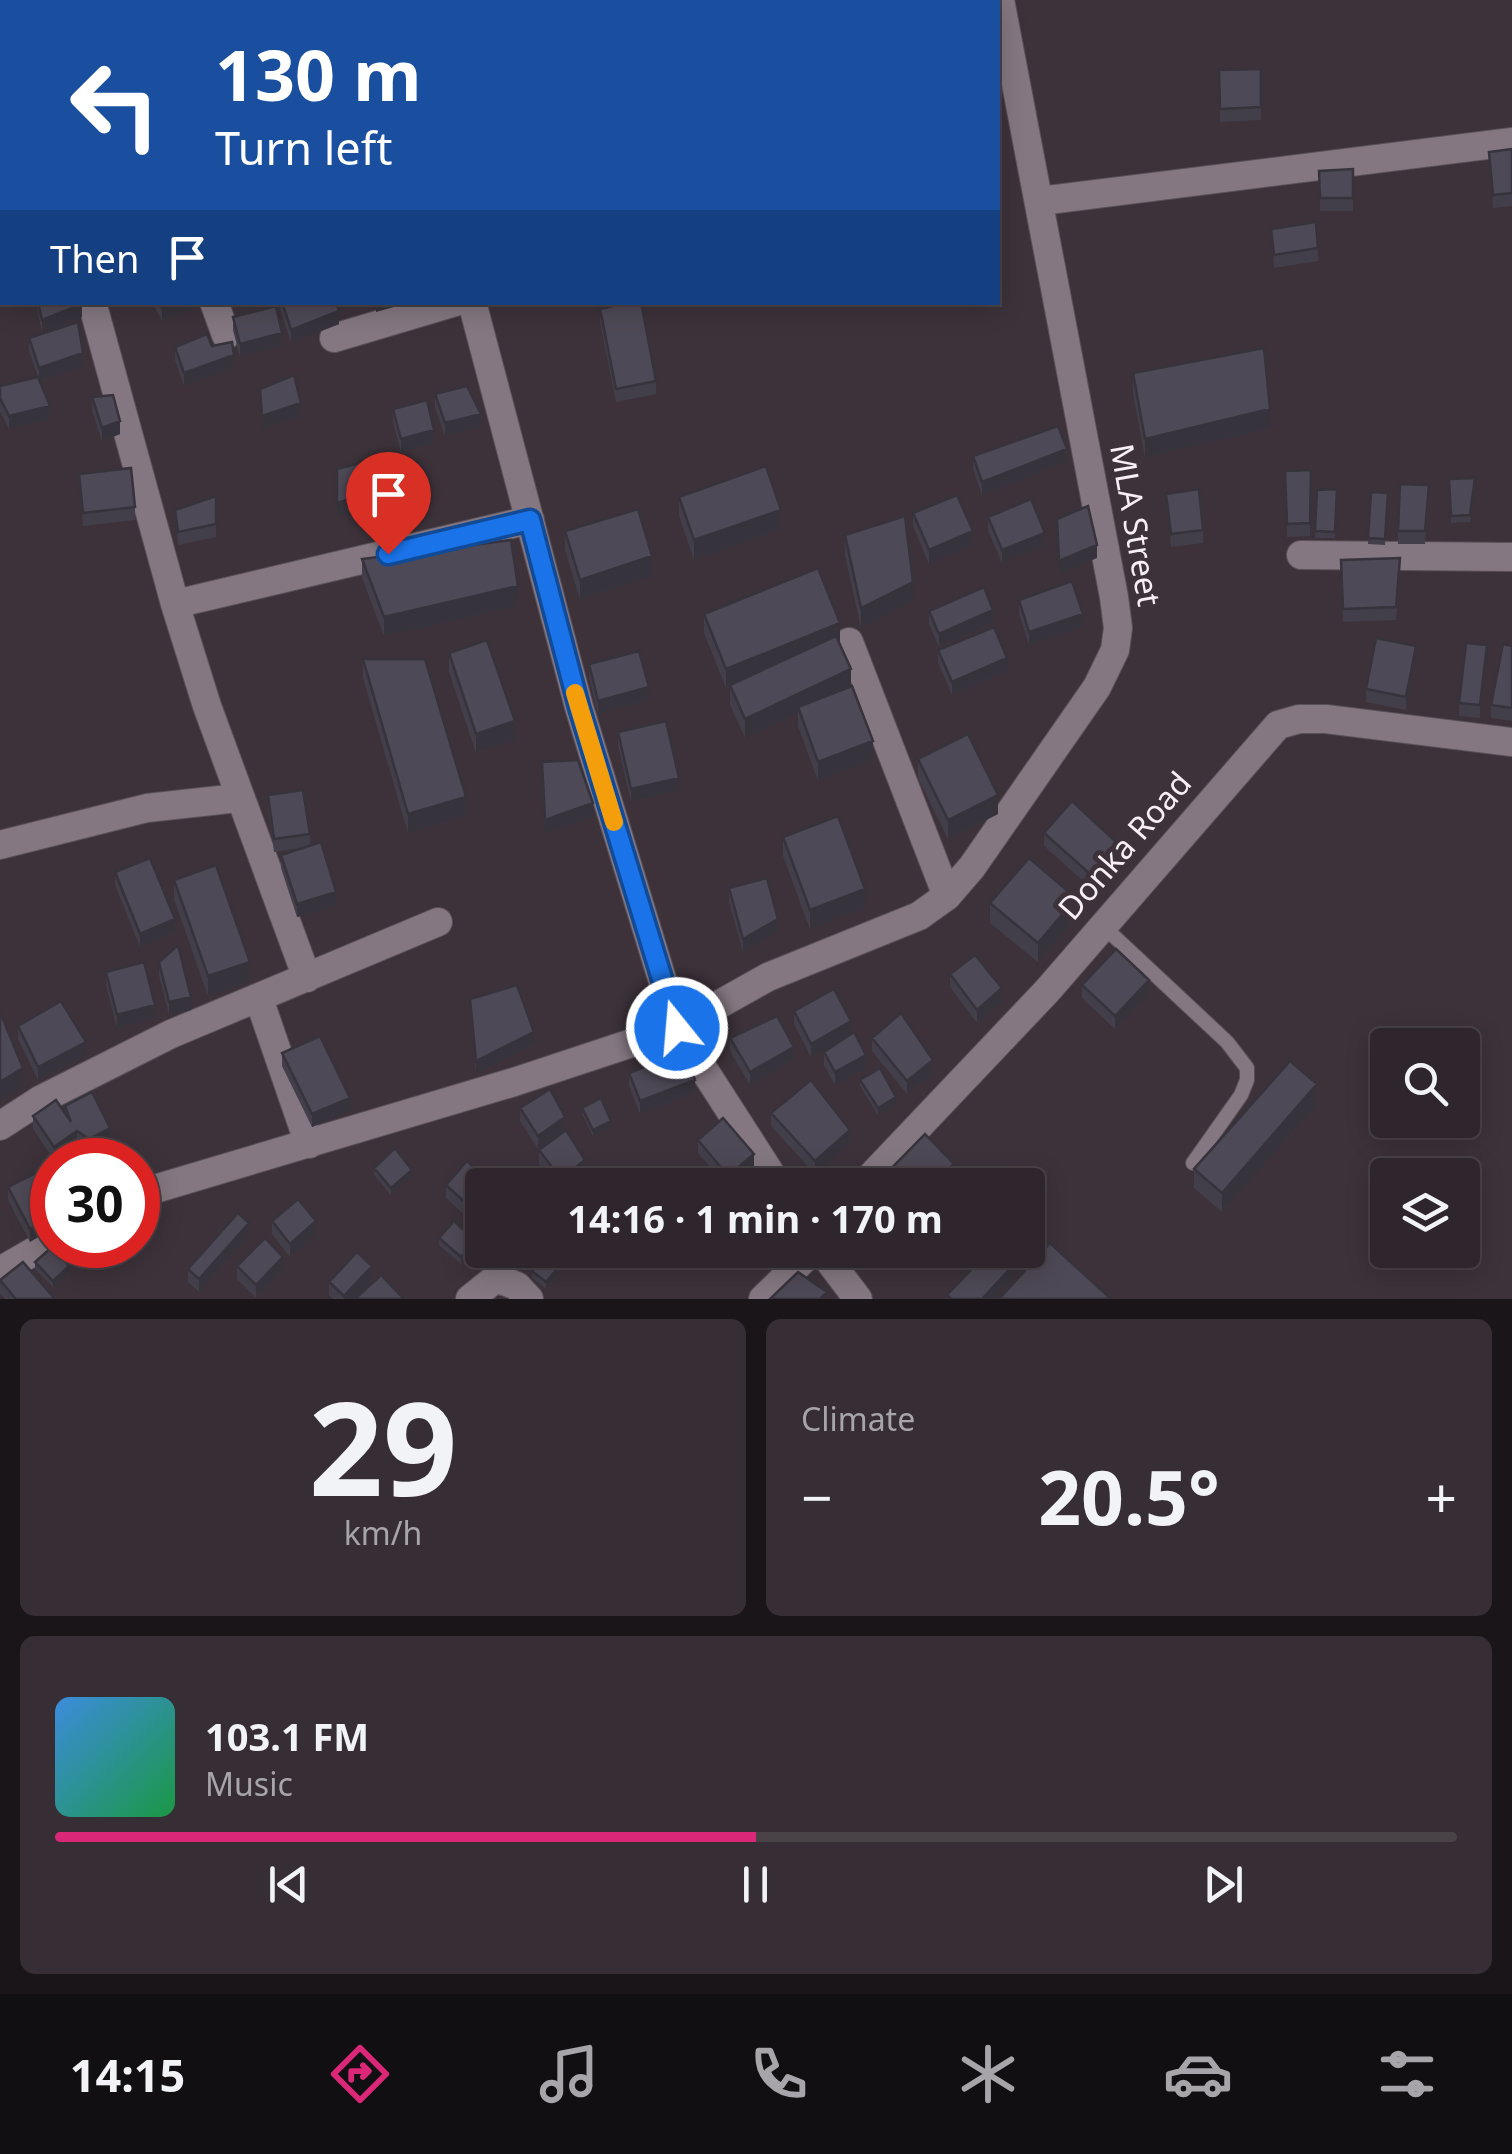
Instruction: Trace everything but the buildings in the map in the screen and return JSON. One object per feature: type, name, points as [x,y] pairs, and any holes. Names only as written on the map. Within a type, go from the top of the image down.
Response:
[{"type":"street","name":"MLA Street","points":[[160,1188],[514,1082],[677,1028],[768,977],[919,916],[947,896],[972,867],[1048,760],[1097,687],[1115,650],[1118,628],[1000,0]]},
{"type":"street","points":[[1040,201],[1512,142]]},
{"type":"street","points":[[93,305],[175,604],[238,798],[307,978]]},
{"type":"street","points":[[215,305],[226,336]]},
{"type":"street","points":[[334,338],[446,305]]},
{"type":"street","points":[[473,305],[579,707],[677,1028],[767,1168]]},
{"type":"street","points":[[175,604],[530,520]]},
{"type":"street","points":[[1301,555],[1512,557]]},
{"type":"street","points":[[849,642],[947,896]]},
{"type":"street","name":"Donka Road","points":[[880,1168],[1103,926],[1278,725],[1299,719],[1326,719],[1512,742]]},
{"type":"street","points":[[0,845],[147,808],[238,798]]},
{"type":"street","points":[[0,1126],[40,1100],[170,1034],[438,922]]},
{"type":"street","points":[[259,999],[309,1144]]},
{"type":"street","points":[[0,1272],[30,1254]]},
{"type":"street","points":[[763,1299],[795,1268]]},
{"type":"street","points":[[835,1268],[858,1299]]},
{"type":"street","points":[[470,1299],[496,1278],[517,1286],[529,1299]]},
{"type":"lane","points":[[1103,926],[1228,1042],[1247,1068],[1247,1080],[1240,1095],[1193,1163]]},
{"type":"slow traffic","points":[[575,693],[614,822]]},
{"type":"route","points":[[388,554],[530,520],[579,707],[677,1028]]}]
